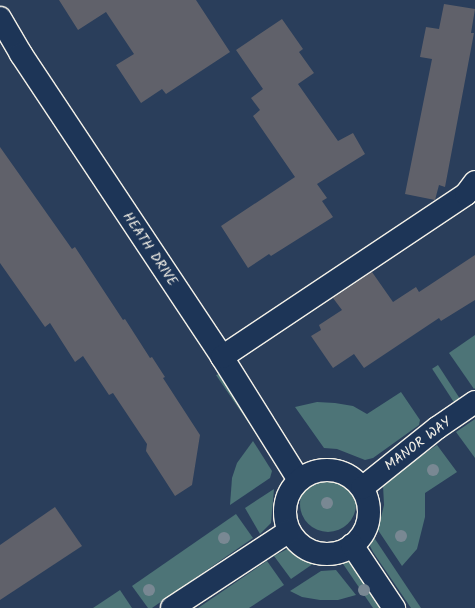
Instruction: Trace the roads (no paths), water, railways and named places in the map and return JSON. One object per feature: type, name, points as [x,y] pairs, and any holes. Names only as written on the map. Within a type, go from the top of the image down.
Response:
[{"type":"street","name":"HEATH DRIVE","points":[[0,18],[21,54],[222,358],[299,480]]},
{"type":"street","points":[[222,358],[466,194],[475,182]]},
{"type":"street","name":"MANOR WAY","points":[[362,488],[437,428],[475,402]]},
{"type":"street","points":[[325,469],[339,471],[352,478],[362,488],[369,512],[367,525],[352,545],[342,551],[320,553],[299,543],[289,531],[285,512],[286,500],[291,488],[299,480],[311,472],[325,469]]},
{"type":"street","points":[[172,608],[289,531]]},
{"type":"street","points":[[352,545],[394,608]]}]
